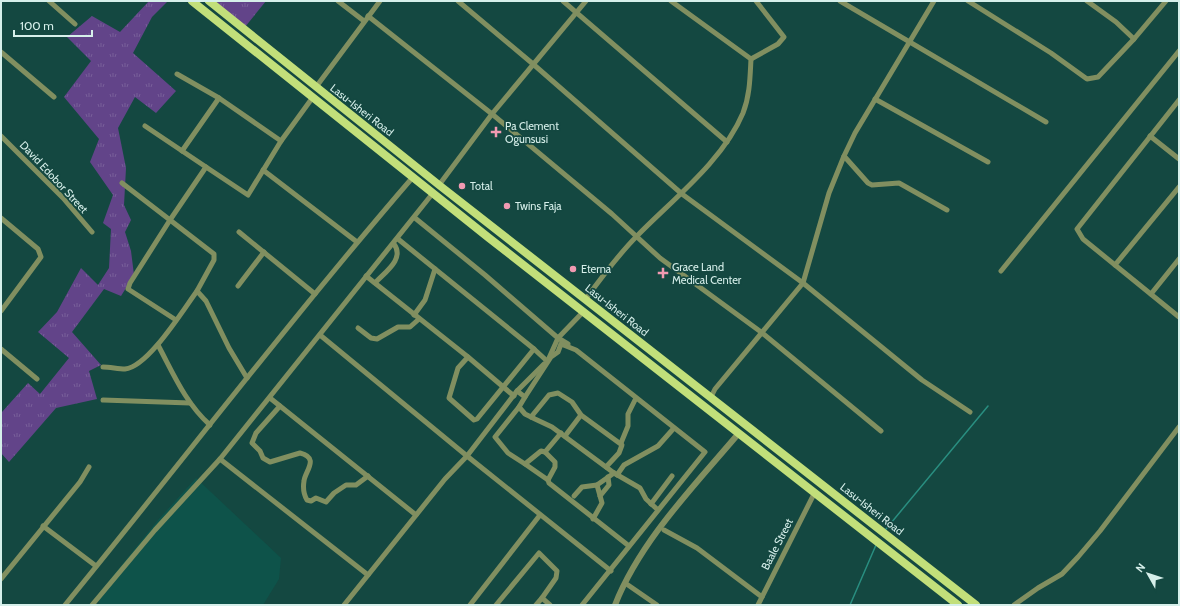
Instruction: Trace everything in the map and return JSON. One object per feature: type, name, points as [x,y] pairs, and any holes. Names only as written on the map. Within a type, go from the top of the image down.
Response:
[{"type":"main road","name":"Lasu-Isheri Road","points":[[192,1],[489,238],[958,605]]},
{"type":"main road","name":"Lasu-Isheri Road","points":[[209,1],[496,230],[976,605]]},
{"type":"main road","points":[[489,238],[496,230]]},
{"type":"street","points":[[49,1],[75,24]]},
{"type":"street","points":[[338,1],[364,21]]},
{"type":"street","points":[[316,87],[380,1]]},
{"type":"street","points":[[458,1],[533,64],[682,194],[803,283],[922,380],[970,412]]},
{"type":"street","points":[[563,1],[726,142]]},
{"type":"street","points":[[439,185],[492,114],[586,1]]},
{"type":"street","points":[[671,1],[751,59]]},
{"type":"street","points":[[751,59],[778,44],[784,37],[756,1]]},
{"type":"street","points":[[840,1],[1046,122]]},
{"type":"street","points":[[711,398],[715,389],[803,283],[829,193],[844,156],[875,99],[934,1]]},
{"type":"street","points":[[968,1],[1051,53],[1087,79],[1098,77],[1134,39],[1166,1]]},
{"type":"street","points":[[1087,1],[1116,22],[1134,39]]},
{"type":"street","points":[[368,16],[492,114],[612,214],[660,258],[761,332],[881,431]]},
{"type":"street","points":[[1001,271],[1179,51]]},
{"type":"street","points":[[1,52],[54,97]]},
{"type":"street","points":[[585,300],[636,237],[682,194],[726,142],[743,112],[750,85],[751,59]]},
{"type":"street","points":[[177,74],[219,98],[281,142]]},
{"type":"street","points":[[182,151],[219,98]]},
{"type":"street","points":[[145,126],[248,196],[281,142],[313,98]]},
{"type":"street","points":[[875,99],[988,162]]},
{"type":"street","points":[[1179,100],[1077,229],[1083,240],[1179,317]]},
{"type":"street","name":"David Edobor Street","points":[[1,136],[63,198],[92,232]]},
{"type":"street","points":[[1150,136],[1179,159]]},
{"type":"street","points":[[844,156],[868,183],[872,185],[899,183],[947,210]]},
{"type":"street","points":[[176,320],[128,289],[130,283],[170,220],[206,167]]},
{"type":"street","points":[[263,170],[356,242]]},
{"type":"street","points":[[65,605],[356,242],[413,177]]},
{"type":"street","points":[[103,366],[126,369],[136,364],[158,345],[197,291],[214,260],[214,254],[122,183]]},
{"type":"street","points":[[1115,265],[1179,187]]},
{"type":"street","points":[[93,605],[155,530],[220,459],[366,276],[415,218],[433,193]]},
{"type":"street","points":[[1,218],[40,252],[41,257],[1,311]]},
{"type":"street","points":[[415,218],[558,338],[705,452],[629,546],[611,571],[582,605]]},
{"type":"street","points":[[239,232],[315,294]]},
{"type":"street","points":[[398,239],[547,361]]},
{"type":"street","points":[[375,283],[397,257],[397,248],[394,244]]},
{"type":"street","points":[[238,286],[264,252]]},
{"type":"street","points":[[1150,294],[1179,259]]},
{"type":"street","points":[[414,315],[425,300],[435,269]]},
{"type":"street","points":[[366,276],[468,357],[502,387],[515,394],[525,397]]},
{"type":"street","points":[[197,291],[206,301],[229,348],[247,378]]},
{"type":"street","points":[[344,605],[445,478],[467,456],[515,394],[547,361],[558,338],[584,311]]},
{"type":"street","points":[[358,328],[371,338],[377,339],[398,327],[410,326],[419,319]]},
{"type":"street","points":[[320,335],[467,456],[611,571]]},
{"type":"street","points":[[575,350],[561,344],[558,352],[551,357],[519,406],[495,437],[508,453],[548,480],[551,486],[629,546]]},
{"type":"street","points":[[158,345],[190,403],[199,416],[210,425]]},
{"type":"street","points":[[1,349],[37,379]]},
{"type":"street","points":[[468,357],[458,368],[455,381],[448,394],[449,398],[474,420],[477,419],[534,349]]},
{"type":"street","points":[[531,417],[549,395],[558,393],[572,402],[581,415],[621,443]]},
{"type":"street","points":[[270,398],[416,515]]},
{"type":"street","points":[[606,468],[622,449],[621,443],[628,426],[628,414],[636,398]]},
{"type":"street","points":[[103,400],[190,403]]},
{"type":"street","points":[[280,406],[256,433],[252,443],[260,451],[262,458],[267,461],[274,462],[300,453],[308,457],[310,461],[310,469],[304,481],[305,496],[307,500],[311,501],[316,498],[326,502],[334,493],[346,484],[356,485],[368,476]]},
{"type":"street","points":[[519,406],[531,417],[563,434],[606,468],[640,488],[651,504],[658,510]]},
{"type":"street","points":[[545,452],[581,415]]},
{"type":"street","points":[[1014,605],[1038,588],[1062,574],[1078,557],[1100,531],[1179,427]]},
{"type":"street","points":[[574,496],[583,487],[597,485],[608,477],[616,474],[624,465],[658,446],[674,428]]},
{"type":"street","points":[[620,605],[638,567],[664,530],[740,434]]},
{"type":"street","points":[[615,605],[624,583],[646,548],[740,434]]},
{"type":"street","points":[[525,464],[541,450],[545,452],[556,462],[556,467],[548,480]]},
{"type":"street","points":[[220,459],[368,575]]},
{"type":"street","points":[[1,579],[80,482],[89,467]]},
{"type":"street","points":[[651,504],[672,476]]},
{"type":"street","points":[[600,496],[609,485],[608,477]]},
{"type":"street","points":[[594,519],[602,504],[597,485]]},
{"type":"street","name":"Baale Street","points":[[758,605],[815,492]]},
{"type":"street","points":[[470,605],[540,514]]},
{"type":"street","points":[[43,526],[96,566]]},
{"type":"street","points":[[664,530],[697,548],[762,597]]},
{"type":"street","points":[[496,605],[540,553],[557,571],[556,578],[536,605]]},
{"type":"street","points":[[628,586],[657,605]]},
{"type":"street","points":[[542,598],[550,605]]},
{"type":"shaded area","points":[[196,478],[281,558],[279,579],[263,605],[101,605],[96,598],[99,593],[158,520]]},
{"type":"green space","points":[[149,1],[168,1],[152,17],[133,53],[176,91],[156,113],[135,97],[118,128],[126,168],[124,205],[131,220],[125,232],[131,251],[134,275],[121,296],[104,289],[72,332],[101,365],[89,371],[97,399],[56,408],[9,462],[1,453],[2,412],[28,383],[40,394],[69,358],[38,332],[57,312],[81,268],[98,285],[109,268],[111,229],[103,223],[113,195],[90,162],[99,139],[64,97],[91,61],[67,37],[92,16],[120,32]]},
{"type":"green space","points":[[215,1],[266,1],[245,27]]},
{"type":"waterway","points":[[886,529],[988,406]]},
{"type":"waterway","points":[[850,605],[876,545]]},
{"type":"place","name":"Pa Clement Ogunsusi","points":[[496,132]]},
{"type":"place","name":"Total","points":[[462,186]]},
{"type":"place","name":"Twins Faja","points":[[507,206]]},
{"type":"place","name":"Eterna","points":[[573,269]]},
{"type":"place","name":"Grace Land Medical Center","points":[[663,273]]}]
